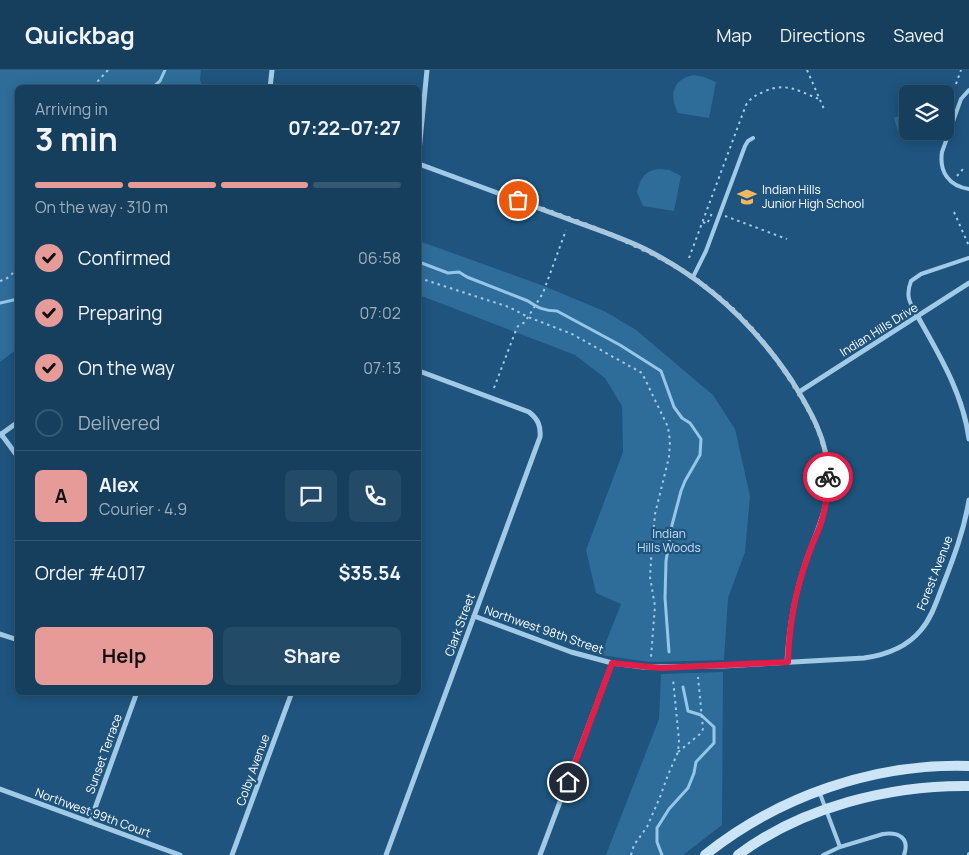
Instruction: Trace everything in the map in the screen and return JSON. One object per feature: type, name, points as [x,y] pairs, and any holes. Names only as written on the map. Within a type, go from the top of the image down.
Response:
[{"type":"main road","points":[[705,855],[750,822],[819,790],[896,771],[931,766],[969,766]]},
{"type":"main road","points":[[738,855],[779,830],[826,809],[890,791],[940,786],[969,786]]},
{"type":"street","points":[[270,85],[272,70]]},
{"type":"street","points":[[421,131],[427,70]]},
{"type":"street","points":[[421,165],[645,249],[693,277],[740,316],[778,361],[815,418],[827,460],[828,475],[824,511],[820,527],[806,559],[791,618],[788,662]]},
{"type":"street","name":"Indian Hills Drive","points":[[799,392],[969,284]]},
{"type":"street","points":[[918,317],[948,371],[962,405],[969,439]]},
{"type":"street","name":"Clark Street","points":[[386,855],[540,438],[540,429],[536,418],[521,409],[421,372]]},
{"type":"street","points":[[15,424],[1,435],[15,453]]},
{"type":"street","name":"Forest Avenue","points":[[788,662],[880,656],[903,646],[921,630],[932,613],[959,543],[969,500]]},
{"type":"street","name":"Northwest 98th Street","points":[[474,616],[571,652],[612,663],[660,668],[788,662]]},
{"type":"street","points":[[0,634],[15,639]]},
{"type":"street","points":[[540,855],[612,663]]},
{"type":"street","name":"Sunset Terrace","points":[[90,822],[136,695]]},
{"type":"street","name":"Colby Avenue","points":[[232,855],[291,695]]},
{"type":"street","name":"Northwest 99th Court","points":[[0,789],[180,855]]},
{"type":"lane","points":[[969,90],[961,100],[940,160],[944,172],[952,183],[969,189]]},
{"type":"lane","points":[[693,277],[706,251],[745,146],[752,138]]},
{"type":"lane","points":[[918,317],[907,294],[911,280],[921,274],[969,258]]},
{"type":"lane","points":[[819,790],[840,848]]},
{"type":"lane","points":[[823,855],[891,833],[903,838],[906,843],[904,855]]},
{"type":"path","points":[[97,85],[108,70]]},
{"type":"path","points":[[807,70],[824,109]]},
{"type":"path","points":[[956,84],[961,70]]},
{"type":"path","points":[[703,222],[707,224],[712,211],[716,212]]},
{"type":"path","points":[[954,212],[969,246]]},
{"type":"path","points":[[723,215],[787,239]]},
{"type":"path","points":[[494,388],[516,330],[531,313],[545,289],[566,230]]},
{"type":"path","points":[[0,281],[7,279],[14,273],[15,269]]},
{"type":"path","points":[[421,279],[509,307],[528,317],[572,334],[642,373],[668,427],[670,441],[669,457],[655,514],[652,546],[650,577],[655,606],[651,657]]},
{"type":"path","points":[[678,752],[700,734],[703,729],[698,677]]},
{"type":"path","points":[[631,855],[634,845],[647,827],[678,752],[679,740],[673,679]]},
{"type":"green space","points":[[0,70],[201,70],[200,80],[202,85],[15,85],[15,351],[0,362]]},
{"type":"green space","points":[[694,75],[716,82],[709,118],[678,113],[675,107],[674,89],[681,80]]},
{"type":"green space","points":[[899,116],[899,131],[898,131],[894,118]]},
{"type":"green space","points":[[659,169],[669,170],[681,176],[674,211],[643,206],[637,192],[644,176]]},
{"type":"green space","name":"Indian Hills Woods","points":[[421,242],[544,286],[606,312],[636,330],[713,395],[735,429],[750,496],[745,552],[728,598],[724,660],[650,662],[601,655],[621,604],[596,593],[586,550],[623,452],[622,406],[605,378],[575,355],[421,296]]},
{"type":"green space","points":[[723,672],[722,825],[683,855],[606,855],[659,719],[661,674]]},
{"type":"waterway","points":[[155,85],[160,81],[165,70]]},
{"type":"waterway","points":[[421,263],[448,273],[459,272],[467,277],[528,301],[542,309],[557,311],[620,345],[661,371],[674,407],[682,418],[690,423],[701,439],[700,455],[681,491],[672,525],[666,561],[665,598],[669,652]]},
{"type":"waterway","points":[[0,303],[15,300]]},
{"type":"waterway","points":[[662,855],[657,842],[657,828],[669,809],[688,788],[696,762],[714,743],[714,727],[701,715],[688,711],[683,687]]},
{"type":"way so far","points":[[518,200],[645,249],[682,270],[716,294],[763,341],[815,418],[827,460],[828,477]]},
{"type":"place","name":"Indian Hills Junior High School","points":[[747,197]]},
{"type":"route","points":[[568,782],[612,663],[660,668],[788,662],[791,618],[806,559],[820,527],[826,503],[828,477]]}]
